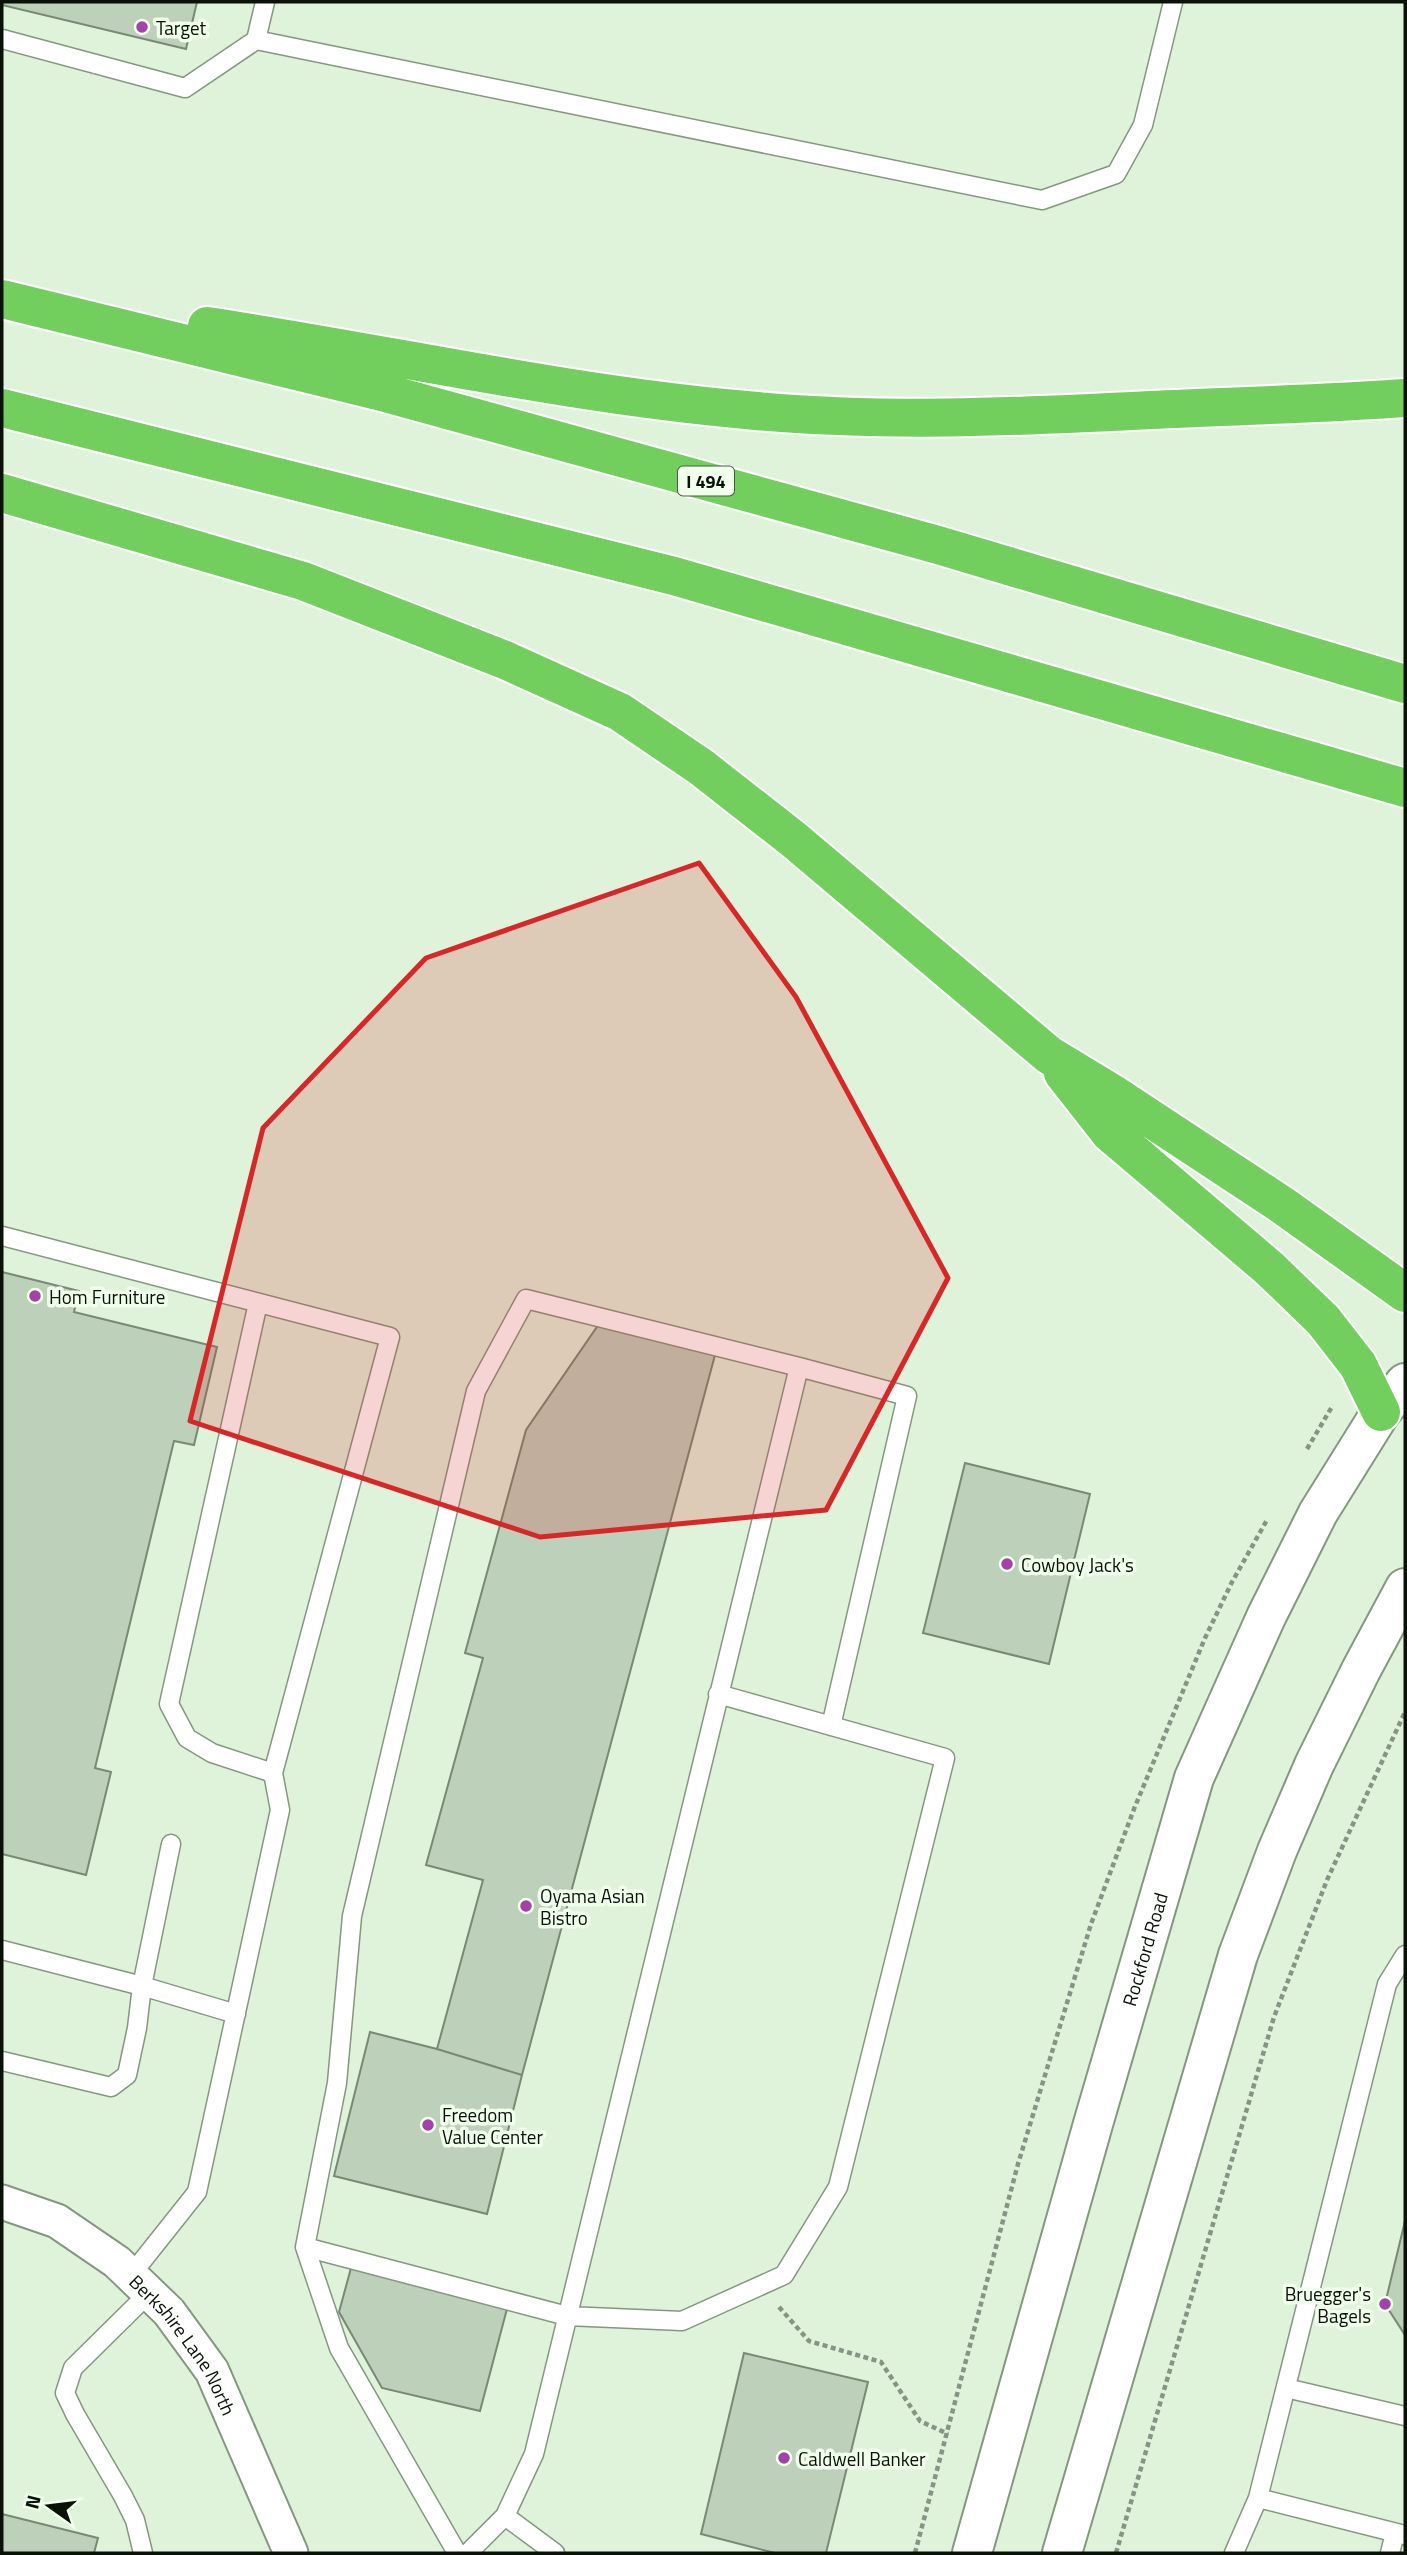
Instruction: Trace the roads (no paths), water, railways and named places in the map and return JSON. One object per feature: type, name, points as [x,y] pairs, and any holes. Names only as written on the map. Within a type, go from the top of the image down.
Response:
[{"type":"highway","points":[[2,298],[327,344],[575,390],[747,410],[887,417],[992,418],[1405,398]]},
{"type":"highway","name":"I 494","points":[[2,298],[378,391],[938,545],[1405,684]]},
{"type":"highway","points":[[2,408],[674,576],[1405,788]]},
{"type":"highway","points":[[2,493],[303,581],[505,660],[620,712],[701,767],[793,839],[1049,1055],[1282,1205],[1405,1293]]},
{"type":"highway","points":[[1049,1055],[1110,1133],[1269,1268],[1323,1320],[1357,1366],[1393,1398]]},
{"type":"main road","name":"Rockford Road","points":[[972,2553],[1194,1778],[1261,1629],[1318,1513],[1393,1398]]},
{"type":"main road","points":[[1062,2553],[1238,1955],[1277,1851],[1314,1765],[1405,1588]]},
{"type":"street","name":"Berkshire Lane North","points":[[2,2202],[57,2221],[117,2262],[169,2312],[212,2371],[291,2553]]},
{"type":"lane","points":[[2,39],[185,88],[256,40],[265,2]]},
{"type":"lane","points":[[256,40],[1042,200],[1116,174],[1143,125],[1172,2]]},
{"type":"lane","points":[[2,1236],[390,1337],[273,1773],[280,1810],[197,2192],[140,2284],[72,2368],[65,2393],[135,2520],[142,2553]]},
{"type":"lane","points":[[457,2553],[339,2348],[305,2247],[337,2083],[352,1916],[476,1391],[526,1299],[907,1396],[831,1726]]},
{"type":"lane","points":[[258,1303],[169,1704],[187,1738],[212,1753],[273,1773]]},
{"type":"lane","points":[[468,2553],[505,2516],[534,2454],[799,1367]]},
{"type":"lane","points":[[305,2247],[567,2316],[682,2320],[784,2275],[838,2187],[945,1758],[719,1694]]},
{"type":"lane","points":[[2,2061],[111,2087],[127,2075],[171,1844]]},
{"type":"lane","points":[[2,1950],[142,1986],[236,2014]]},
{"type":"lane","points":[[1234,2553],[1258,2498],[1387,1984],[1405,1955]]},
{"type":"lane","points":[[1286,2388],[1405,2416]]},
{"type":"lane","points":[[1258,2498],[1400,2534],[1390,2553]]},
{"type":"lane","points":[[505,2516],[555,2553]]},
{"type":"place","name":"Target","points":[[142,27]]},
{"type":"place","name":"Hom Furniture","points":[[35,1296]]},
{"type":"place","name":"Cowboy Jack's","points":[[1007,1564]]},
{"type":"place","name":"Oyama Asian Bistro","points":[[526,1906]]},
{"type":"place","name":"Freedom Value Center","points":[[428,2125]]},
{"type":"place","name":"Bruegger's Bagels","points":[[1385,2304]]},
{"type":"place","name":"Caldwell Banker","points":[[784,2458]]}]
